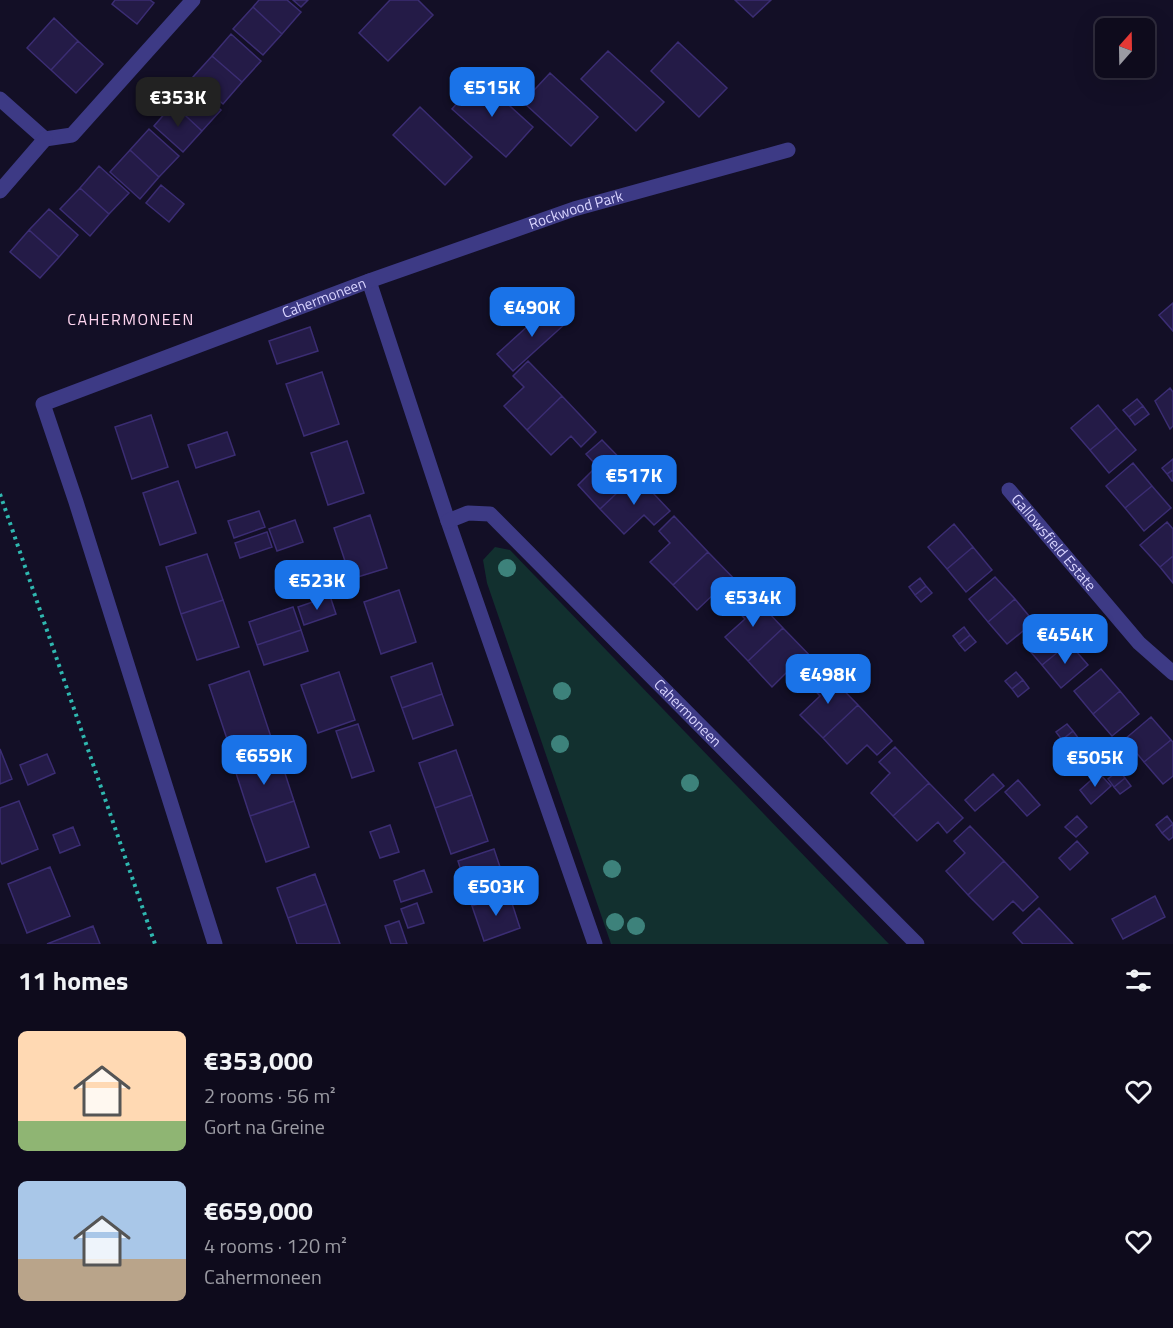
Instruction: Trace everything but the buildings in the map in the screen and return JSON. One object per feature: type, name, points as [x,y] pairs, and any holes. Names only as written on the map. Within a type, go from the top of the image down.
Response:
[{"type":"street","points":[[0,190],[45,139],[72,135],[193,0]]},
{"type":"street","points":[[0,99],[45,139]]},
{"type":"street","name":"Rockwood Park","points":[[369,281],[574,209],[788,150]]},
{"type":"street","name":"Cahermoneen","points":[[215,944],[43,404],[369,281],[448,521],[595,944]]},
{"type":"street","name":"Gallowsfield Estate","points":[[1009,490],[1139,643],[1173,673]]},
{"type":"street","name":"Cahermoneen","points":[[448,521],[468,513],[490,514],[917,944]]},
{"type":"path","points":[[0,494],[155,944]]},
{"type":"green space","points":[[495,547],[510,550],[889,944],[611,944],[487,583],[483,560]]},
{"type":"district","name":"CAHERMONEEN","points":[[131,319]]}]
